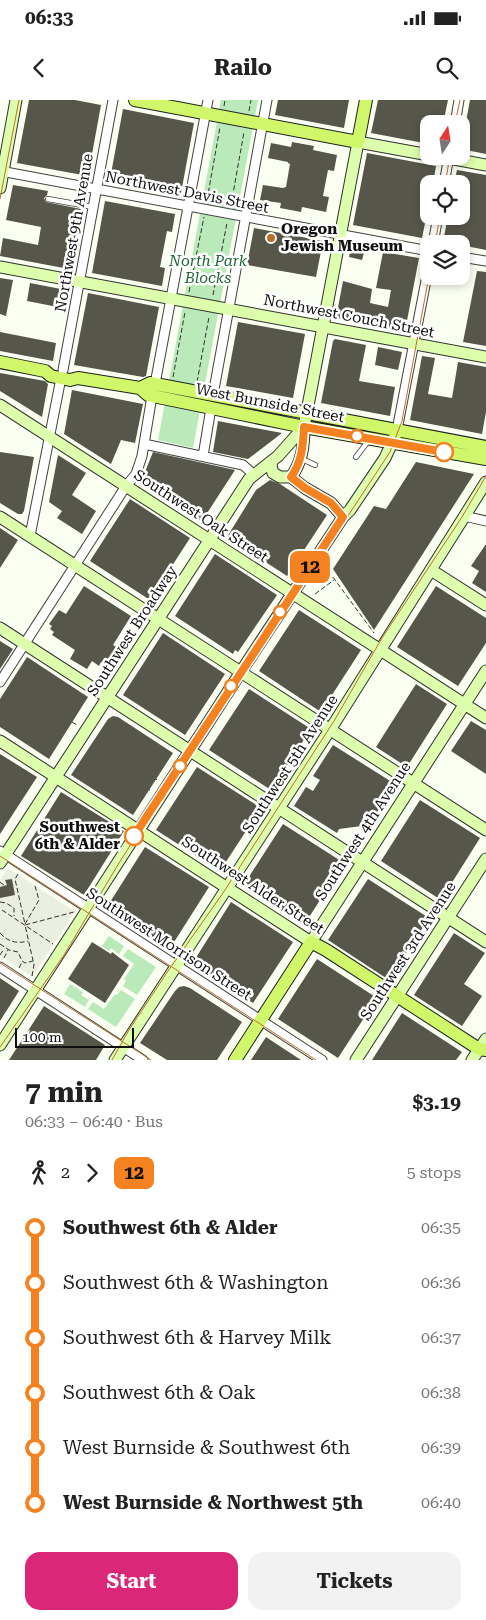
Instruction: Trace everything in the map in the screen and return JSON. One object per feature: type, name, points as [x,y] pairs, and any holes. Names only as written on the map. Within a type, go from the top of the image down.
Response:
[{"type":"main road","points":[[135,100],[358,142],[366,100]]},
{"type":"main road","points":[[0,362],[44,371],[52,368],[62,374]]},
{"type":"main road","name":"West Burnside Street","points":[[62,374],[72,372],[78,378],[140,388],[150,383],[153,390],[212,402],[304,427],[486,459]]},
{"type":"main road","name":"West Burnside Street","points":[[212,402],[307,413],[486,447]]},
{"type":"main road","name":"Southwest Alder Street","points":[[311,942],[482,1051]]},
{"type":"main road","name":"Southwest 4th Avenue","points":[[235,1060],[311,942]]},
{"type":"street","points":[[0,188],[16,100]]},
{"type":"street","name":"Northwest 9th Avenue","points":[[30,536],[51,437],[113,100]]},
{"type":"street","points":[[0,682],[126,486],[136,474],[144,444],[172,299],[208,100]]},
{"type":"street","points":[[203,456],[267,100]]},
{"type":"street","points":[[456,115],[459,100]]},
{"type":"street","points":[[358,142],[420,153]]},
{"type":"street","name":"Southwest Broadway","points":[[296,468],[303,451],[304,427],[358,142]]},
{"type":"street","points":[[470,162],[486,165]]},
{"type":"street","name":"Northwest Davis Street","points":[[2,171],[420,249]]},
{"type":"street","points":[[470,258],[486,261]]},
{"type":"street","name":"Northwest Couch Street","points":[[0,267],[486,357]]},
{"type":"street","points":[[0,1044],[292,593],[343,517],[386,458],[397,430],[425,285]]},
{"type":"street","name":"Southwest Oak Street","points":[[0,405],[486,718]]},
{"type":"street","name":"Southwest Broadway","points":[[2,857],[253,474],[275,458],[304,427]]},
{"type":"street","points":[[144,444],[243,465],[253,474]]},
{"type":"street","points":[[296,468],[280,477],[273,473],[271,466],[275,458],[290,458],[313,493],[331,503],[343,517]]},
{"type":"street","name":"Southwest 5th Avenue","points":[[115,1060],[330,730],[486,482]]},
{"type":"street","points":[[464,516],[486,521]]},
{"type":"street","points":[[0,517],[486,830]]},
{"type":"street","points":[[432,570],[486,605]]},
{"type":"street","points":[[0,628],[486,942]]},
{"type":"street","name":"Southwest 4th Avenue","points":[[311,942],[486,670]]},
{"type":"street","name":"Southwest Alder Street","points":[[0,741],[311,942]]},
{"type":"street","name":"Southwest Morrison Street","points":[[2,857],[89,908],[322,1060]]},
{"type":"street","name":"Southwest 3rd Avenue","points":[[356,1060],[486,859]]},
{"type":"street","points":[[0,967],[143,1060]]},
{"type":"lane","points":[[48,199],[93,207]]},
{"type":"lane","points":[[356,457],[369,439]]},
{"type":"lane","points":[[296,468],[315,465]]},
{"type":"path","points":[[224,107],[225,100]]},
{"type":"path","points":[[249,112],[251,100]]},
{"type":"path","points":[[207,200],[220,124]]},
{"type":"path","points":[[231,204],[244,129]]},
{"type":"path","points":[[188,292],[204,216]]},
{"type":"path","points":[[213,297],[228,220]]},
{"type":"path","points":[[172,378],[185,309]]},
{"type":"path","points":[[197,383],[210,314]]},
{"type":"path","points":[[324,564],[374,633]]},
{"type":"path","points":[[315,594],[335,579]]},
{"type":"path","points":[[18,874],[15,879],[33,961],[32,976]]},
{"type":"path","points":[[0,882],[5,886]]},
{"type":"path","points":[[25,925],[39,900],[35,886]]},
{"type":"path","points":[[0,902],[14,908],[14,918]]},
{"type":"path","points":[[1,910],[54,944]]},
{"type":"path","points":[[25,925],[75,912]]},
{"type":"path","points":[[0,933],[5,938],[14,942],[29,941]]},
{"type":"path","points":[[0,944],[4,948],[18,952],[22,961],[19,968]]},
{"type":"path","points":[[25,948],[30,947]]},
{"type":"path","points":[[0,955],[4,948]]},
{"type":"path","points":[[4,958],[9,950]]},
{"type":"path","points":[[22,961],[25,963],[33,961]]},
{"type":"green space","name":"North Park Blocks","points":[[221,100],[258,100],[193,448],[158,440]]},
{"type":"green space","points":[[109,936],[124,946],[119,954],[111,948],[109,951],[102,946]]},
{"type":"green space","points":[[128,949],[156,967],[137,995],[123,986],[126,981],[124,979],[134,964],[123,956]]},
{"type":"green space","points":[[70,984],[83,992],[81,995],[89,1000],[85,1007],[64,994]]},
{"type":"green space","points":[[121,990],[135,999],[116,1027],[88,1009],[93,1002],[104,1009],[115,994],[117,995]]},
{"type":"shaded area","points":[[8,868],[75,912],[32,977],[0,955],[0,880]]},
{"type":"building","points":[[29,100],[75,100],[101,105],[88,176],[17,163]]},
{"type":"building","points":[[278,100],[349,100],[344,128],[275,115]]},
{"type":"building","points":[[378,100],[448,100],[445,115],[420,115],[420,142],[371,133]]},
{"type":"building","points":[[470,100],[486,100],[486,154],[470,151],[470,115],[467,115]]},
{"type":"building","points":[[123,109],[194,123],[181,193],[110,179]]},
{"type":"building","points":[[292,142],[314,146],[313,150],[337,155],[334,171],[328,170],[323,196],[329,197],[326,212],[302,207],[301,212],[280,208],[281,203],[260,200],[263,185],[286,187],[290,164],[268,158],[271,143],[291,147]]},
{"type":"building","points":[[367,153],[420,163],[420,165],[436,166],[434,175],[420,175],[420,225],[425,225],[423,235],[420,235],[420,238],[353,225]]},
{"type":"building","points":[[457,170],[486,175],[486,250],[470,247],[470,235],[444,235],[446,225],[470,225],[470,175],[456,175]]},
{"type":"building","points":[[13,185],[48,191],[44,198],[46,202],[81,209],[69,269],[0,256],[3,238],[38,245],[41,227],[6,220]]},
{"type":"building","points":[[105,201],[175,214],[172,232],[167,231],[160,267],[165,268],[162,286],[92,273]]},
{"type":"building","points":[[254,228],[323,241],[316,277],[247,265]]},
{"type":"building","points":[[351,247],[365,249],[362,260],[349,257]]},
{"type":"building","points":[[383,252],[419,258],[405,331],[336,318],[343,281],[372,289],[370,303],[388,307],[391,290],[376,288]]},
{"type":"building","points":[[477,271],[486,272],[486,346],[463,342]]},
{"type":"building","points":[[0,278],[13,280],[6,316],[0,314]]},
{"type":"building","points":[[30,283],[66,290],[63,308],[27,301]]},
{"type":"building","points":[[88,293],[159,307],[146,376],[74,365]]},
{"type":"building","points":[[238,322],[305,334],[293,398],[226,386]]},
{"type":"building","points":[[0,332],[56,343],[53,361],[0,351]]},
{"type":"building","points":[[335,339],[366,345],[359,381],[395,387],[390,416],[321,403],[333,341]]},
{"type":"building","points":[[378,347],[402,352],[398,370],[375,365]]},
{"type":"building","points":[[422,356],[435,358],[428,394],[452,398],[458,362],[486,367],[486,412],[482,434],[410,420]]},
{"type":"building","points":[[0,373],[45,381],[48,384],[42,417],[0,391]]},
{"type":"building","points":[[72,390],[143,404],[135,443],[121,440],[111,464],[64,434]]},
{"type":"building","points":[[218,421],[282,433],[248,459],[213,452]]},
{"type":"building","points":[[0,452],[34,457],[22,514],[18,514],[0,503]]},
{"type":"building","points":[[153,452],[235,470],[202,521],[141,482]]},
{"type":"building","points":[[58,455],[86,473],[72,495],[96,511],[82,534],[57,518],[62,511],[49,502]]},
{"type":"building","points":[[416,462],[474,474],[374,630],[333,569],[374,506],[386,509]]},
{"type":"building","points":[[270,480],[280,484],[327,515],[287,576],[227,537],[256,490]]},
{"type":"building","points":[[130,499],[190,538],[150,600],[90,561]]},
{"type":"building","points":[[0,528],[18,540],[0,568]]},
{"type":"building","points":[[486,544],[486,592],[472,583],[479,571],[471,566]]},
{"type":"building","points":[[215,554],[277,595],[238,652],[235,650],[233,654],[175,616]]},
{"type":"building","points":[[84,586],[131,616],[113,645],[118,648],[106,665],[101,662],[99,666],[92,661],[87,669],[70,659],[75,650],[52,635],[54,632],[50,629],[52,626],[49,624],[59,610],[66,614]]},
{"type":"building","points":[[436,586],[486,618],[486,643],[458,686],[397,647]]},
{"type":"building","points":[[299,610],[361,650],[321,712],[259,671]]},
{"type":"building","points":[[163,633],[225,674],[185,735],[123,695]]},
{"type":"building","points":[[0,641],[13,649],[0,669]]},
{"type":"building","points":[[27,657],[88,697],[49,759],[0,727],[0,699]]},
{"type":"building","points":[[416,684],[447,704],[407,767],[376,747]]},
{"type":"building","points":[[249,689],[311,729],[271,790],[209,750]]},
{"type":"building","points":[[113,716],[118,717],[173,753],[133,815],[71,775],[108,719]]},
{"type":"building","points":[[471,721],[486,730],[486,774],[451,751]]},
{"type":"building","points":[[333,745],[395,784],[369,825],[339,829],[337,833],[294,806],[306,787],[313,791],[320,780],[313,776]]},
{"type":"building","points":[[0,754],[37,777],[0,834]]},
{"type":"building","points":[[197,767],[261,808],[220,871],[156,830]]},
{"type":"building","points":[[61,792],[124,831],[84,895],[21,856]]},
{"type":"building","points":[[420,800],[480,838],[441,900],[381,861]]},
{"type":"building","points":[[283,824],[344,863],[304,925],[243,886]]},
{"type":"building","points":[[145,847],[209,887],[169,950],[105,910]]},
{"type":"building","points":[[12,879],[15,895],[0,898],[0,887],[7,885],[5,880]]},
{"type":"building","points":[[368,879],[429,918],[389,980],[328,940]]},
{"type":"building","points":[[231,902],[293,942],[253,1003],[192,964]]},
{"type":"building","points":[[454,933],[485,953],[464,984],[482,996],[462,1026],[414,995]]},
{"type":"building","points":[[92,942],[111,954],[112,952],[129,965],[105,1003],[68,979]]},
{"type":"building","points":[[317,959],[377,998],[338,1058],[278,1019]]},
{"type":"building","points":[[0,978],[19,991],[0,1021]]},
{"type":"building","points":[[179,987],[190,988],[242,1022],[217,1060],[167,1060],[140,1043]]},
{"type":"building","points":[[44,1006],[105,1045],[96,1060],[9,1060]]},
{"type":"building","points":[[402,1013],[462,1052],[456,1060],[372,1060]]},
{"type":"building","points":[[266,1037],[272,1041],[301,1060],[251,1060]]},
{"type":"tram line","points":[[0,199],[19,100]]},
{"type":"tram line","points":[[457,115],[460,100]]},
{"type":"tram line","points":[[447,175],[448,165]]},
{"type":"tram line","points":[[437,235],[438,225]]},
{"type":"tram line","points":[[0,1047],[64,955],[119,863],[246,664],[296,595],[390,452],[402,421],[427,285]]},
{"type":"tram line","points":[[112,1060],[129,1030],[223,893],[334,721],[382,638],[462,517],[486,476]]},
{"type":"tram line","points":[[0,856],[316,1060]]},
{"type":"tram line","points":[[0,963],[151,1060]]},
{"type":"bus line","name":"12","points":[[134,836],[343,517],[331,503],[305,488],[291,477],[301,459],[304,427],[444,452]]},
{"type":"place","name":"Oregon Jewish Museum","points":[[271,238]]},
{"type":"place","name":"Southwest 6th & Alder","points":[[134,836]]}]
